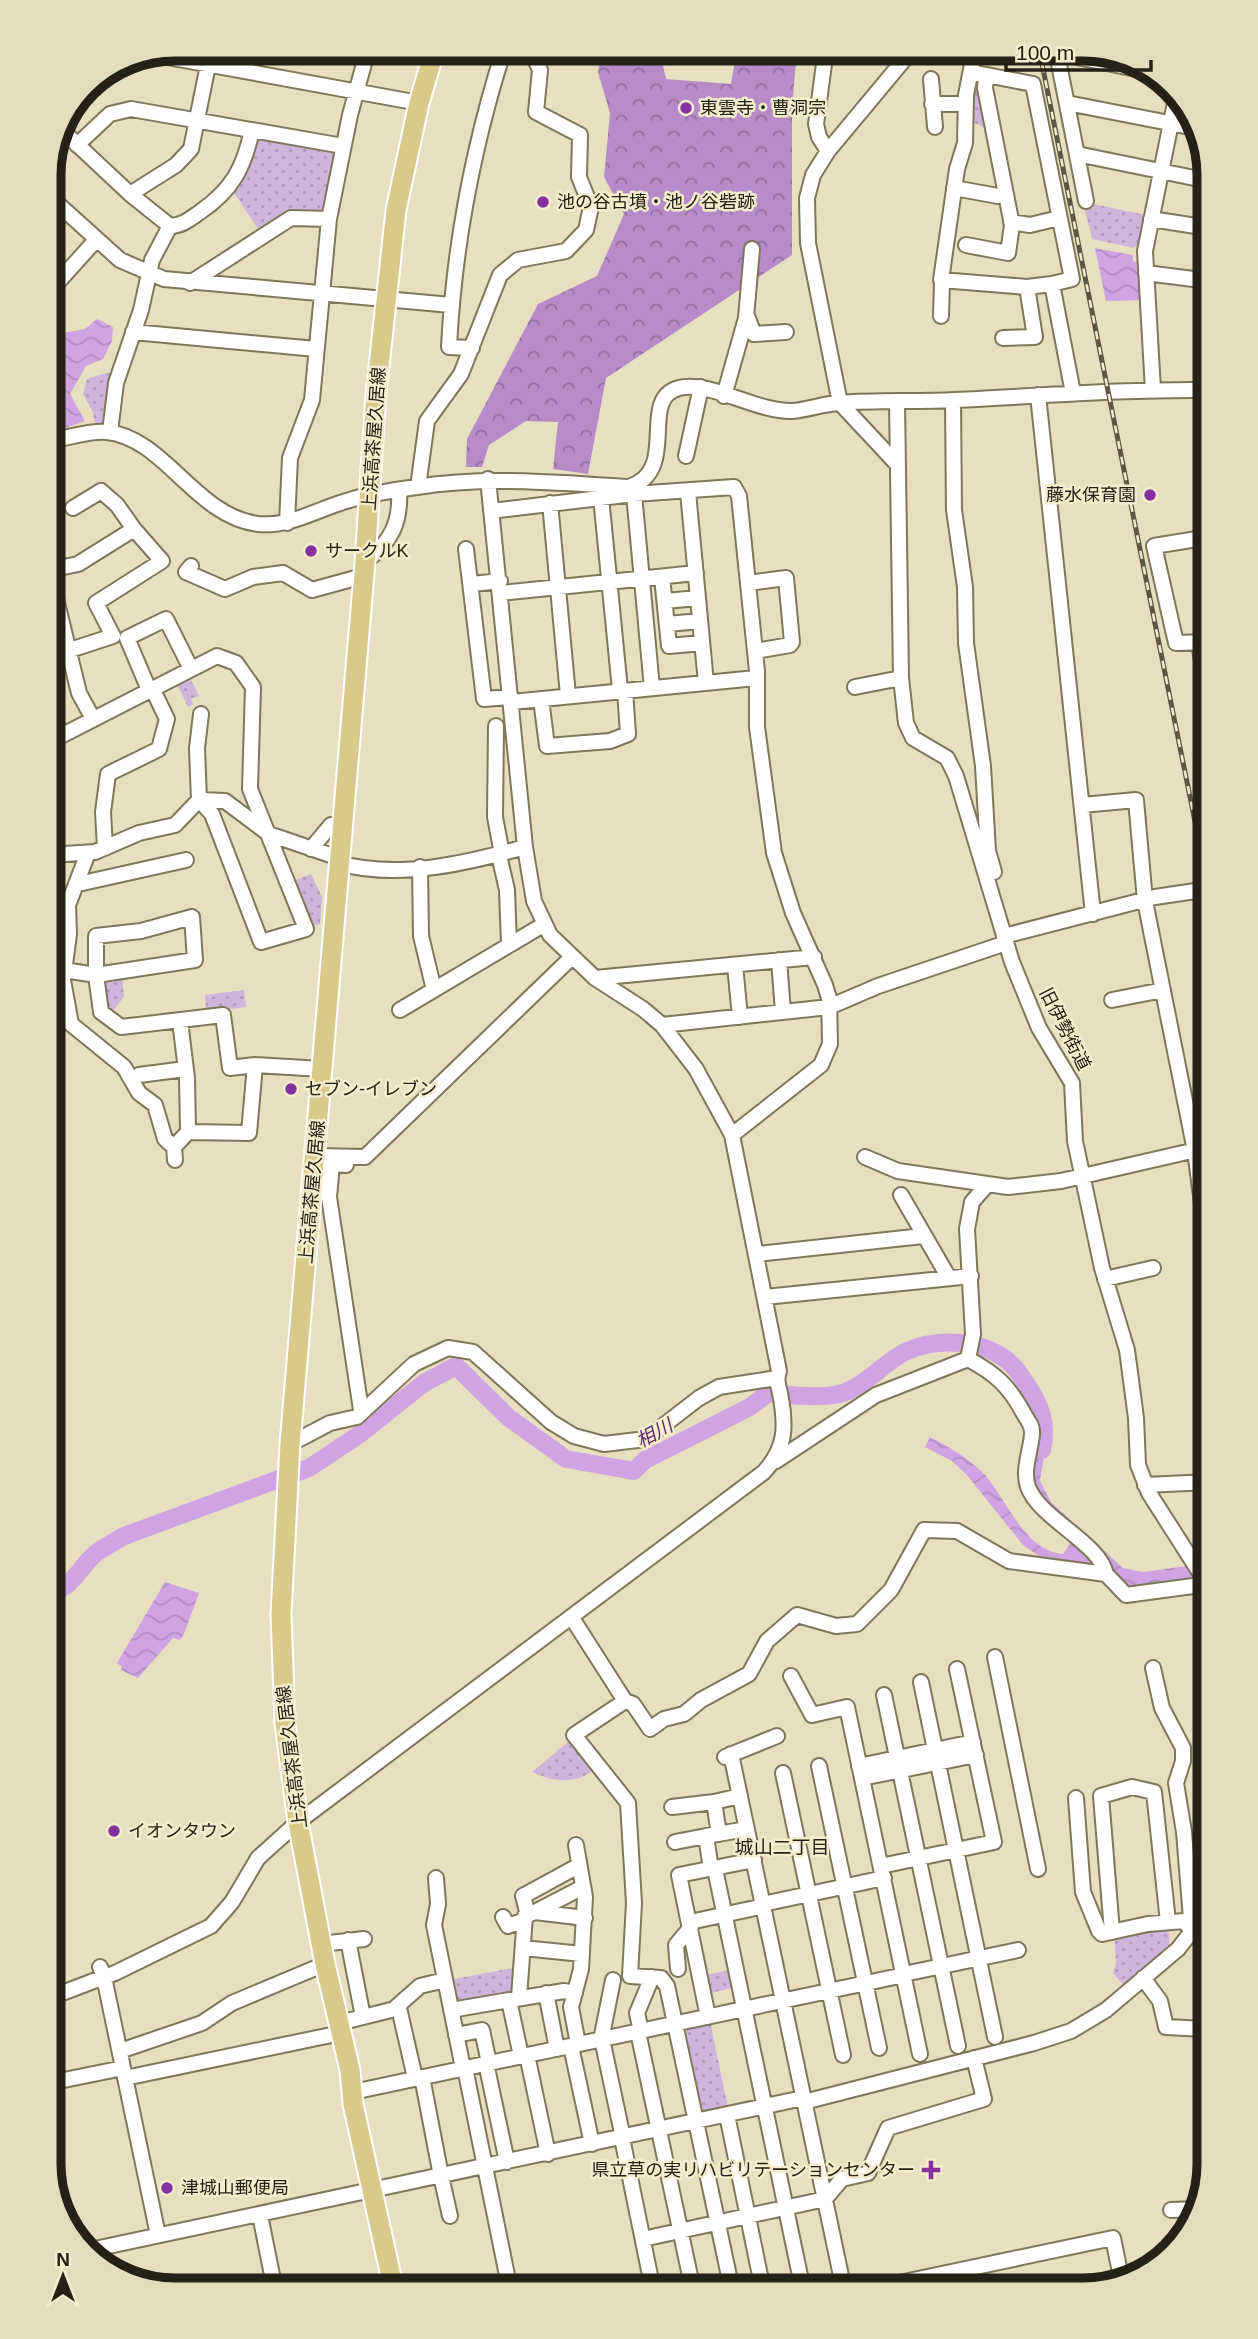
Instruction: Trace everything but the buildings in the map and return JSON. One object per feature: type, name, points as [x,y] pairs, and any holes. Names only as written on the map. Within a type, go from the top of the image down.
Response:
[{"type":"main road","name":"上浜高茶屋久居線","points":[[391,2278],[298,1822],[283,1683],[281,1590],[289,1451],[316,1156],[386,300],[396,210],[419,103],[431,61]]},
{"type":"street","points":[[188,61],[419,103]]},
{"type":"street","points":[[288,523],[290,458],[311,411],[329,219],[355,92],[364,61]]},
{"type":"street","points":[[472,348],[449,348],[451,305],[470,176],[479,133],[500,61]]},
{"type":"street","points":[[418,487],[424,429],[431,413],[461,373],[495,285],[504,269],[518,260],[566,251],[580,239],[590,221],[590,204],[579,177],[580,135],[536,111],[540,70],[536,61]]},
{"type":"street","points":[[824,61],[816,124],[819,137],[828,151]]},
{"type":"street","points":[[897,464],[840,403],[808,243],[810,185],[828,151],[902,61]]},
{"type":"street","points":[[940,316],[954,188],[965,143],[966,104],[973,61]]},
{"type":"street","points":[[1058,61],[1086,201]]},
{"type":"street","points":[[130,194],[187,154],[193,144],[208,65]]},
{"type":"street","points":[[942,281],[1027,287],[1072,279],[1033,84],[971,72]]},
{"type":"street","points":[[965,245],[1008,253],[1012,222],[985,88],[986,76]]},
{"type":"street","points":[[931,79],[935,127]]},
{"type":"street","points":[[1067,103],[1186,126]]},
{"type":"street","points":[[932,104],[966,104]]},
{"type":"street","points":[[1153,390],[1145,251],[1174,107]]},
{"type":"street","points":[[78,145],[103,118],[124,109],[343,146]]},
{"type":"street","points":[[69,136],[130,194],[170,226],[180,226],[227,191],[244,163],[252,130]]},
{"type":"street","points":[[1077,154],[1197,178]]},
{"type":"street","points":[[954,188],[998,196],[1006,194]]},
{"type":"street","points":[[61,207],[120,260],[150,275],[190,283],[451,305]]},
{"type":"street","points":[[190,283],[290,218],[329,219]]},
{"type":"street","points":[[1012,222],[1030,225],[1059,218]]},
{"type":"street","points":[[1151,219],[1197,226]]},
{"type":"street","points":[[110,432],[116,383],[150,275],[152,260],[170,226]]},
{"type":"street","points":[[61,273],[96,240]]},
{"type":"street","points":[[724,396],[746,315],[752,249]]},
{"type":"street","points":[[1146,273],[1197,279]]},
{"type":"street","points":[[1052,284],[1073,393]]},
{"type":"street","points":[[1003,338],[1035,337],[1027,287]]},
{"type":"street","points":[[746,315],[754,334],[786,332]]},
{"type":"street","points":[[133,332],[316,349]]},
{"type":"street","points":[[491,511],[601,497],[631,490],[642,483],[653,471],[659,414],[665,398],[678,388],[701,387],[724,396],[788,411],[840,403],[1197,390]]},
{"type":"street","points":[[686,456],[701,387]]},
{"type":"street","points":[[1038,394],[1093,914]]},
{"type":"street","points":[[953,400],[954,510],[965,587],[966,643],[983,766],[988,851],[1007,938]]},
{"type":"street","points":[[897,401],[901,678],[906,723],[913,738],[947,758],[956,776],[1007,938]]},
{"type":"street","points":[[61,438],[91,432],[110,432],[137,444],[223,512],[251,522],[288,523],[321,509],[370,495],[488,479],[688,492],[734,487],[741,506],[755,651],[757,727],[774,853],[793,913],[825,985],[829,1007],[830,1044],[821,1065],[732,1135]]},
{"type":"street","points":[[488,479],[525,847],[534,901],[543,925],[571,958],[662,1025],[696,1069],[732,1135],[779,1371],[777,1380],[785,1436],[772,1463]]},
{"type":"street","points":[[191,566],[186,572],[192,577],[225,589],[253,577],[283,573],[312,590],[364,569],[395,530],[400,516],[399,490]]},
{"type":"street","points":[[631,490],[652,688]]},
{"type":"street","points":[[67,651],[113,636],[96,603],[162,561],[117,505],[101,491],[73,508]]},
{"type":"street","points":[[688,492],[706,682]]},
{"type":"street","points":[[541,698],[547,746],[610,741],[628,734],[601,497]]},
{"type":"street","points":[[550,503],[568,695]]},
{"type":"street","points":[[61,568],[78,564],[134,529]]},
{"type":"street","points":[[1197,539],[1154,546],[1176,643],[1197,642]]},
{"type":"street","points":[[466,549],[484,701],[756,678]]},
{"type":"street","points":[[472,584],[557,587],[696,573]]},
{"type":"street","points":[[662,577],[669,646],[702,643]]},
{"type":"street","points":[[748,583],[786,578],[792,642],[790,646],[755,651]]},
{"type":"street","points":[[665,601],[698,598]]},
{"type":"street","points":[[105,848],[103,812],[108,774],[159,749],[167,719],[127,638],[166,620],[191,669]]},
{"type":"street","points":[[667,624],[700,621]]},
{"type":"street","points":[[61,624],[79,693],[92,718]]},
{"type":"street","points":[[61,731],[217,656],[236,663],[253,687],[250,789],[306,929],[261,942],[212,814],[199,800],[197,748],[201,714]]},
{"type":"street","points":[[855,687],[901,678]]},
{"type":"street","points":[[496,726],[495,817],[506,890],[509,945]]},
{"type":"street","points":[[61,854],[88,853],[139,833],[176,825],[199,800],[225,801],[269,834],[371,870],[420,867],[501,854],[525,847]]},
{"type":"street","points":[[1082,805],[1136,800],[1145,901],[1163,990],[1197,1129]]},
{"type":"street","points":[[311,849],[331,825]]},
{"type":"street","points":[[88,853],[68,905],[69,934],[63,986],[73,1027],[124,1068],[139,1093],[159,1111],[165,1139],[174,1154],[188,1132],[180,1021]]},
{"type":"street","points":[[78,884],[186,860]]},
{"type":"street","points":[[420,867],[421,936],[434,990]]},
{"type":"street","points":[[662,1025],[829,1007],[1007,938],[1145,901],[1197,891]]},
{"type":"street","points":[[64,970],[96,975],[195,960],[192,918],[141,931],[96,936],[96,975],[101,1012],[121,1027],[223,1015],[230,1068],[255,1065],[323,1069]]},
{"type":"street","points":[[400,1010],[543,925]]},
{"type":"street","name":"旧伊勢街道","points":[[1007,938],[1038,1028],[1072,1083],[1075,1141],[1105,1279],[1127,1350],[1136,1418],[1138,1465],[1145,1485],[1197,1568]]},
{"type":"street","points":[[595,978],[814,957]]},
{"type":"street","points":[[316,1156],[365,1157],[571,958]]},
{"type":"street","points":[[779,960],[783,1012]]},
{"type":"street","points":[[736,965],[740,1017]]},
{"type":"street","points":[[1112,1000],[1163,990]]},
{"type":"street","points":[[188,1132],[249,1133],[255,1065]]},
{"type":"street","points":[[139,1075],[185,1069]]},
{"type":"street","points":[[865,1157],[898,1171],[986,1186],[1026,1186],[1084,1176],[1197,1150]]},
{"type":"street","points":[[361,1410],[329,1197],[332,1164],[357,1165],[365,1163],[365,1157]]},
{"type":"street","points":[[968,1359],[973,1334],[967,1229],[970,1211],[978,1193],[986,1186]]},
{"type":"street","points":[[901,1195],[950,1278]]},
{"type":"street","points":[[757,1254],[923,1236]]},
{"type":"street","points":[[1105,1279],[1153,1268]]},
{"type":"street","points":[[765,1297],[971,1276]]},
{"type":"street","points":[[289,1451],[330,1423],[357,1416],[414,1364],[448,1349],[473,1352],[551,1422],[574,1436],[604,1444],[646,1439],[699,1398],[719,1387],[777,1380]]},
{"type":"street","points":[[61,1992],[211,1926],[232,1902],[258,1858],[298,1822],[572,1618],[772,1463],[863,1402],[968,1359],[993,1372],[1011,1390],[1032,1431],[1027,1486],[1035,1498],[1093,1554],[1104,1567],[1106,1574],[1126,1595],[1197,1587]]},
{"type":"street","points":[[1145,1485],[1197,1483]]},
{"type":"street","points":[[572,1618],[625,1701],[633,1704],[650,1729],[664,1719],[684,1714],[701,1700],[749,1674],[759,1661],[767,1641],[797,1615],[802,1614],[836,1626],[857,1624],[891,1590],[924,1530],[957,1531],[1009,1561],[1106,1574]]},
{"type":"street","points":[[995,1657],[1038,1868]]},
{"type":"street","points":[[1153,1668],[1162,1708],[1183,1748],[1183,1761],[1176,1783],[1184,1832],[1192,1931]]},
{"type":"street","points":[[701,1972],[686,1975],[678,1969],[676,1945],[690,1925],[845,1886],[918,1858],[994,1842],[957,1669]]},
{"type":"street","points":[[791,1676],[812,1715],[847,1707],[920,2054]]},
{"type":"street","points":[[920,1682],[995,2037]]},
{"type":"street","points":[[884,1695],[958,2046]]},
{"type":"street","points":[[625,1701],[574,1735],[628,1803],[634,1903],[630,1976],[657,1978],[667,1986],[729,2278]]},
{"type":"street","points":[[777,1736],[727,1756],[740,1797],[754,1860],[841,2278]]},
{"type":"street","points":[[861,1772],[974,1748]]},
{"type":"street","points":[[819,1766],[879,2048]]},
{"type":"street","points":[[783,1773],[843,2055]]},
{"type":"street","points":[[1112,1932],[1101,1796],[1132,1787],[1154,1792],[1168,1922]]},
{"type":"street","points":[[672,1807],[740,1797]]},
{"type":"street","points":[[1076,1798],[1084,1897],[1099,1931],[1102,1934],[1184,1921],[1192,1931]]},
{"type":"street","points":[[714,1802],[713,1869],[801,2278]]},
{"type":"street","points":[[675,1842],[747,1829]]},
{"type":"street","points":[[569,2046],[571,2007],[582,1954],[585,1918],[576,1845]]},
{"type":"street","points":[[708,2017],[701,1972],[679,1875],[754,1860]]},
{"type":"street","points":[[548,2154],[524,2055],[514,1999],[529,1916],[523,1896],[578,1866]]},
{"type":"street","points":[[436,1878],[438,1904],[435,1926],[507,2278]]},
{"type":"street","points":[[503,1917],[508,1926],[583,1887]]},
{"type":"street","points":[[529,1916],[585,1918]]},
{"type":"street","points":[[99,2248],[804,2100],[1071,2031],[1107,2010],[1178,1949],[1192,1931],[1197,1929]]},
{"type":"street","points":[[120,2051],[202,2023],[234,2002],[348,1940],[364,1938]]},
{"type":"street","points":[[348,1940],[363,2017]]},
{"type":"street","points":[[523,1948],[582,1954]]},
{"type":"street","points":[[353,2092],[1018,1951]]},
{"type":"street","points":[[678,1969],[665,1972],[657,1978],[637,2012],[690,2278]]},
{"type":"street","points":[[102,1972],[158,2235]]},
{"type":"street","points":[[1143,1978],[1160,2001],[1166,2027],[1197,2029]]},
{"type":"street","points":[[394,2009],[420,1986],[445,1980]]},
{"type":"street","points":[[613,1980],[601,2039],[651,2278]]},
{"type":"street","points":[[451,2010],[546,1993],[575,1993]]},
{"type":"street","points":[[546,1993],[569,2046],[592,2144]]},
{"type":"street","points":[[61,2081],[124,2073],[340,2028],[363,2017],[399,2008],[450,2216]]},
{"type":"street","points":[[456,2035],[482,2030],[508,2162]]},
{"type":"street","points":[[643,2239],[825,2199],[842,2179],[868,2173],[888,2128],[984,2099],[974,2058]]},
{"type":"street","points":[[727,2115],[761,2278]]},
{"type":"street","points":[[1171,2210],[1187,2209]]},
{"type":"street","points":[[260,2215],[273,2278]]},
{"type":"street","points":[[924,2278],[1113,2238],[1120,2271]]},
{"type":"street","points":[[967,2269],[969,2278]]},
{"type":"green space","points":[[600,61],[662,61],[666,79],[731,84],[735,61],[796,61],[792,109],[792,255],[606,378],[588,474],[553,469],[558,422],[526,421],[489,445],[482,467],[466,467],[467,439],[538,304],[597,276],[624,214],[604,177],[610,113],[598,72]]},
{"type":"shaded area","points":[[975,83],[981,87],[984,127],[970,121],[970,92]]},
{"type":"shaded area","points":[[256,138],[333,149],[337,154],[324,212],[260,232],[233,191],[247,170]]},
{"type":"shaded area","points":[[1083,202],[1146,215],[1138,245],[1134,248],[1092,239]]},
{"type":"shaded area","points":[[114,373],[106,422],[103,426],[95,426],[93,412],[83,394],[87,379]]},
{"type":"shaded area","points":[[189,676],[199,696],[191,699],[193,704],[188,707],[176,682]]},
{"type":"shaded area","points":[[311,874],[322,897],[320,924],[310,926],[293,881]]},
{"type":"shaded area","points":[[122,976],[124,997],[111,1013],[106,1010],[102,983],[105,978]]},
{"type":"shaded area","points":[[244,990],[246,1007],[206,1012],[205,995]]},
{"type":"shaded area","points":[[568,1742],[577,1744],[595,1769],[572,1780],[556,1780],[532,1772]]},
{"type":"shaded area","points":[[1164,1924],[1169,1934],[1169,1947],[1125,1987],[1113,1973],[1116,1964],[1114,1934]]},
{"type":"shaded area","points":[[518,1967],[514,1994],[458,2005],[449,1980]]},
{"type":"shaded area","points":[[730,1970],[736,1987],[707,1994],[705,1975]]},
{"type":"shaded area","points":[[710,2021],[728,2108],[701,2112],[680,2026]]},
{"type":"water","points":[[1095,248],[1133,255],[1133,261],[1137,262],[1141,300],[1106,301]]},
{"type":"water","points":[[97,319],[113,327],[112,341],[103,359],[86,366],[70,394],[85,421],[61,430],[61,334],[85,329]]},
{"type":"water","points":[[1035,1391],[1047,1437],[1040,1481],[1051,1502],[1123,1568],[1143,1572],[1197,1565],[1197,1582],[1129,1591],[1046,1561],[1023,1545],[966,1474],[952,1461],[925,1447],[930,1437],[972,1463],[984,1474],[1037,1544],[1049,1551],[1063,1554],[1070,1544],[1066,1539],[1067,1525],[1035,1490],[1032,1480],[1040,1428]]},
{"type":"water","points":[[165,1582],[199,1593],[180,1640],[173,1638],[138,1678],[121,1670],[122,1667],[117,1663]]},
{"type":"waterway","name":"相川","points":[[61,1589],[95,1554],[124,1536],[309,1468],[360,1434],[424,1383],[456,1366],[509,1418],[566,1459],[634,1471],[645,1460],[750,1407],[768,1393],[809,1396],[840,1394],[863,1383],[891,1361],[917,1347],[945,1343],[974,1345],[988,1349],[1011,1364],[1032,1393],[1042,1416],[1042,1450]]},
{"type":"railway","points":[[1041,61],[1197,832]]},
{"type":"place","name":"東雲寺・曹洞宗","points":[[686,108]]},
{"type":"place","name":"池の谷古墳・池ノ谷砦跡","points":[[543,202]]},
{"type":"place","name":"藤水保育園","points":[[1150,495]]},
{"type":"place","name":"サークルK","points":[[311,551]]},
{"type":"place","name":"セブン-イレブン","points":[[291,1089]]},
{"type":"place","name":"イオンタウン","points":[[114,1831]]},
{"type":"place","name":"県立草の実リハビリテーションセンター","points":[[931,2170]]},
{"type":"place","name":"津城山郵便局","points":[[167,2188]]},
{"type":"district","name":"城山二丁目","points":[[782,1847]]}]
